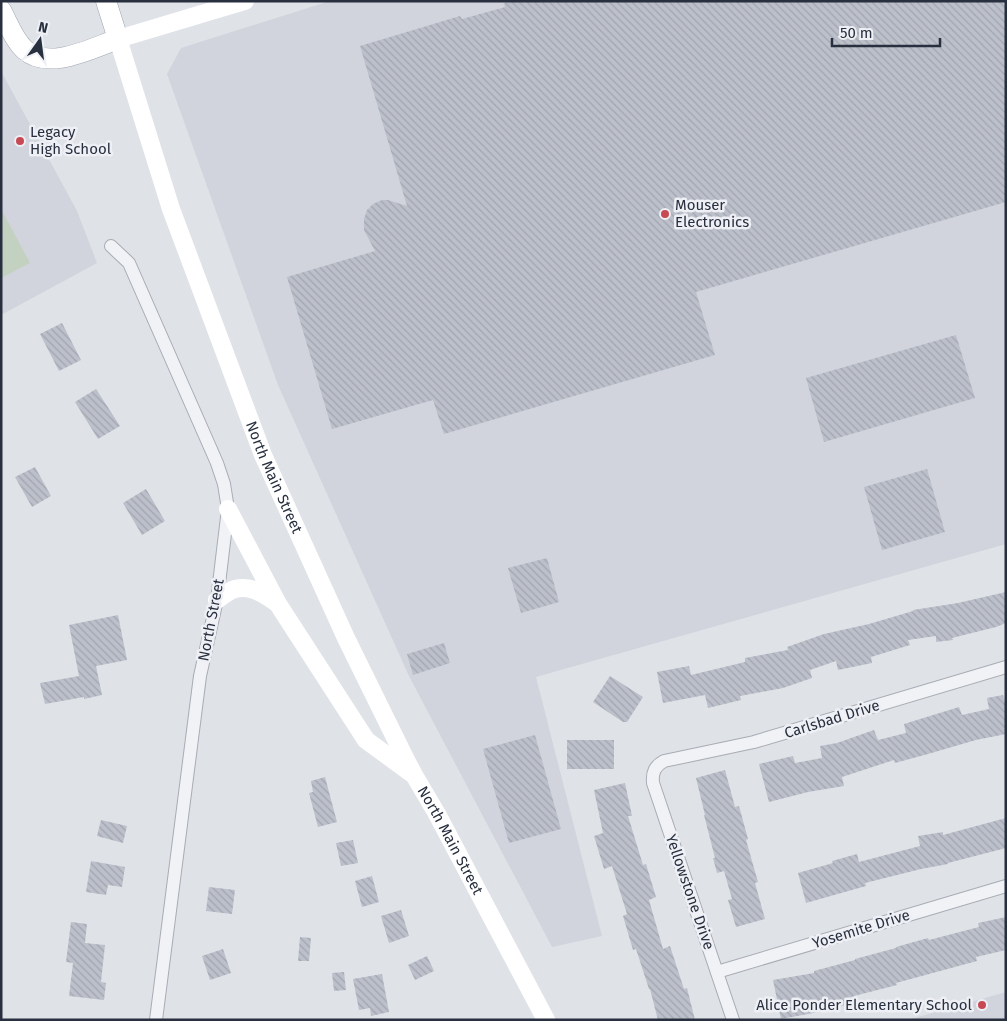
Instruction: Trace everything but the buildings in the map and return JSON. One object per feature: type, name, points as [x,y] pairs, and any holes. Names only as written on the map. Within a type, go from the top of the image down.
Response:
[{"type":"main road","points":[[106,1],[118,39]]},
{"type":"main road","points":[[1,10],[17,41],[24,49],[40,58],[51,59],[71,56],[118,39],[246,1]]},
{"type":"main road","name":"North Main Street","points":[[118,39],[171,209],[263,455],[346,638],[414,775],[437,814],[546,1020]]},
{"type":"main road","points":[[228,509],[278,604],[366,740],[414,775]]},
{"type":"main road","points":[[217,600],[233,589],[246,588],[260,591],[278,604]]},
{"type":"street","name":"North Street","points":[[111,246],[129,264],[217,463],[224,484],[228,509],[217,600],[200,676],[156,1020]]},
{"type":"street","name":"Carlsbad Drive","points":[[657,765],[664,761],[754,742],[1006,667]]},
{"type":"street","name":"Yellowstone Drive","points":[[657,765],[652,777],[653,783],[733,1020]]},
{"type":"street","name":"Yosemite Drive","points":[[716,972],[1006,886]]},
{"type":"shaded area","points":[[330,1],[1006,1],[1006,544],[536,677],[602,936],[552,947],[409,676],[278,385],[167,74],[181,48]]},
{"type":"shaded area","name":"Legacy High School","points":[[1,71],[77,211],[97,263],[1,315]]},
{"type":"shaded area","name":"Alice Ponder Elementary School","points":[[1006,992],[1006,1020],[911,1019]]},
{"type":"green space","points":[[1,209],[30,263],[1,278]]},
{"type":"place","name":"Legacy High School","points":[[20,141]]},
{"type":"place","name":"Mouser Electronics","points":[[665,214]]},
{"type":"place","name":"Alice Ponder Elementary School","points":[[982,1005]]}]
